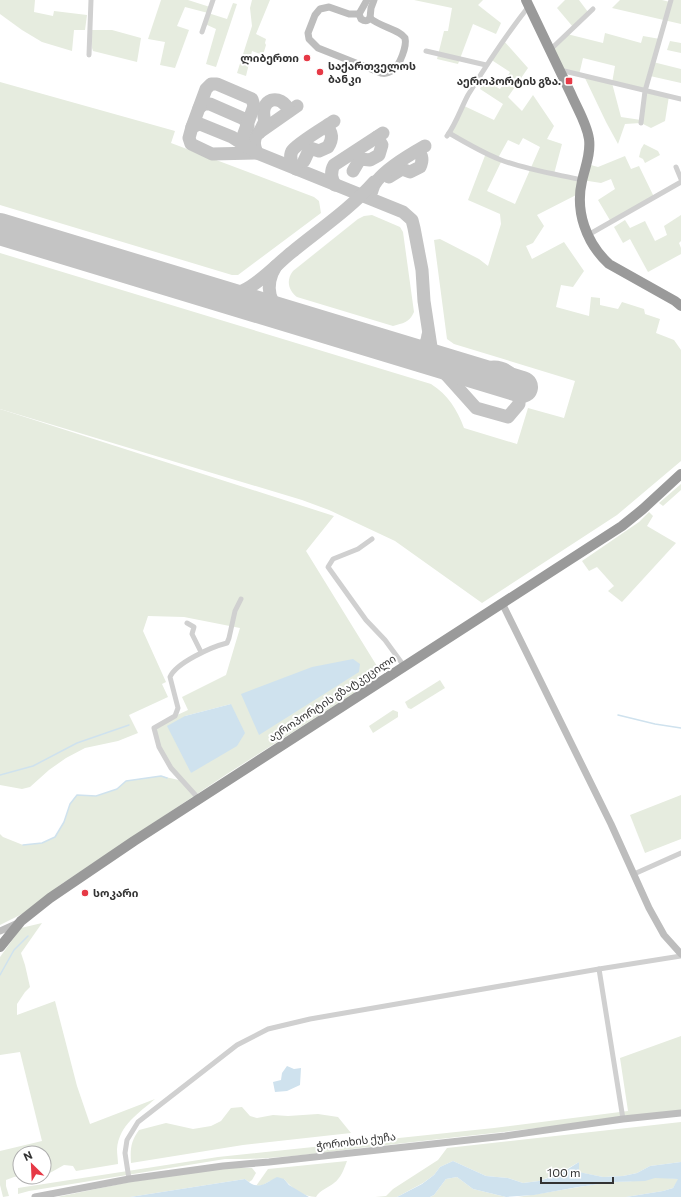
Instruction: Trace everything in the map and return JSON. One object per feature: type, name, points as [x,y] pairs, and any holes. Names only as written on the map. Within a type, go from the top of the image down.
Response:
[{"type":"highway","points":[[528,2],[560,70],[589,138],[589,151],[580,193],[580,204],[584,227],[588,236],[600,256],[609,264],[675,301],[681,306]]},
{"type":"highway","name":"აეროპორტის გზატკეცილი","points":[[0,948],[21,921],[50,898],[134,841],[622,526],[681,474]]},
{"type":"street","points":[[89,55],[91,0]]},
{"type":"street","points":[[202,32],[213,0]]},
{"type":"street","points":[[367,0],[361,12],[361,19],[364,21],[368,20],[374,0]]},
{"type":"street","points":[[641,123],[645,90],[671,0]]},
{"type":"street","points":[[528,2],[486,65],[462,105],[448,135],[502,160],[531,169],[582,180]]},
{"type":"street","points":[[329,7],[349,14],[361,12],[366,9],[370,15],[376,24],[399,32],[405,38],[406,46],[403,54],[395,68],[387,73],[381,73],[318,48],[309,39],[308,33],[315,15],[320,9],[329,7]]},
{"type":"street","points":[[550,50],[593,9]]},
{"type":"street","points":[[426,51],[486,65]]},
{"type":"street","points":[[560,70],[681,99]]},
{"type":"street","points":[[676,167],[681,179]]},
{"type":"street","points":[[588,236],[681,182]]},
{"type":"street","points":[[372,539],[358,549],[333,559],[328,567],[366,620],[385,640],[404,666]]},
{"type":"street","points":[[199,799],[171,768],[159,747],[154,728],[175,716],[178,708],[170,677],[172,672],[201,652],[217,645],[227,643],[235,611],[241,599]]},
{"type":"street","points":[[502,603],[634,874],[649,908],[664,935],[681,955]]},
{"type":"street","points":[[187,623],[195,629],[192,634],[201,652]]},
{"type":"street","points":[[634,874],[681,853]]},
{"type":"street","points":[[0,931],[21,921]]},
{"type":"street","points":[[128,1179],[125,1154],[127,1140],[138,1122],[238,1044],[268,1029],[310,1019],[681,955]]},
{"type":"street","points":[[599,969],[623,1119]]},
{"type":"street","name":"ჭოროხის ქუჩა","points":[[35,1197],[128,1179],[223,1166],[505,1136],[623,1119],[681,1113]]},
{"type":"shaded area","points":[[0,0],[35,0],[34,12],[53,16],[54,11],[87,15],[85,30],[74,30],[72,51],[42,42],[0,14]]},
{"type":"shaded area","points":[[161,0],[188,0],[210,7],[208,13],[185,7],[177,26],[189,30],[175,68],[160,65],[165,42],[148,39]]},
{"type":"shaded area","points":[[252,0],[270,0],[256,34],[266,39],[263,55],[252,51],[246,76],[237,73],[252,26],[250,8]]},
{"type":"shaded area","points":[[414,0],[483,0],[478,5],[501,23],[496,34],[473,24],[458,64],[437,59],[444,31],[448,31],[452,8]]},
{"type":"shaded area","points":[[565,0],[579,0],[588,12],[573,27],[557,8]]},
{"type":"shaded area","points":[[620,0],[662,0],[670,2],[671,0],[681,0],[681,24],[612,8]]},
{"type":"shaded area","points":[[233,3],[237,4],[216,67],[206,64],[216,29],[205,24],[208,13],[227,19]]},
{"type":"shaded area","points":[[92,30],[112,30],[141,38],[137,62],[93,51]]},
{"type":"shaded area","points":[[605,33],[641,43],[643,36],[660,39],[653,62],[681,69],[681,83],[650,76],[645,91],[612,83],[615,66],[583,58],[579,75],[560,70],[550,50],[567,34],[603,43]]},
{"type":"shaded area","points":[[503,40],[528,68],[508,97],[522,111],[533,95],[554,126],[547,139],[562,144],[554,174],[582,180],[580,193],[537,215],[544,226],[533,243],[526,246],[532,259],[564,242],[584,271],[573,287],[561,285],[556,307],[589,316],[591,297],[600,298],[600,305],[618,309],[622,302],[644,309],[645,314],[660,319],[656,333],[674,340],[681,350],[681,461],[617,515],[482,603],[395,541],[329,510],[302,500],[0,409],[0,253],[431,384],[437,388],[451,403],[464,428],[517,444],[528,408],[564,418],[575,381],[454,344],[447,339],[434,240],[440,239],[479,259],[488,266],[501,224],[500,214],[468,200],[486,153],[449,133],[462,105],[494,120],[503,104],[480,89],[484,80],[500,89],[510,72],[490,59]],"holes":[[[523,138],[540,147],[515,204],[487,191],[502,160],[498,158],[508,140],[519,145]]]},
{"type":"shaded area","points":[[670,41],[681,43],[681,53],[667,50]]},
{"type":"shaded area","points":[[584,76],[612,83],[621,117],[641,120],[645,91],[669,96],[665,121],[651,128],[641,123],[625,124],[618,144]]},
{"type":"shaded area","points":[[0,82],[175,131],[171,143],[314,197],[319,201],[321,213],[238,275],[232,275],[0,205]]},
{"type":"shaded area","points":[[644,144],[658,151],[660,155],[645,163],[643,159],[639,157]]},
{"type":"shaded area","points":[[625,156],[631,169],[639,166],[654,197],[611,222],[598,200],[615,189],[611,179],[601,183],[582,180],[587,164],[598,167]]},
{"type":"shaded area","points":[[372,215],[400,227],[403,232],[414,312],[408,320],[393,326],[297,297],[289,285],[289,278],[293,271],[358,219],[364,216]]},
{"type":"shaded area","points":[[681,215],[681,241],[679,243],[681,254],[648,272],[630,239],[623,243],[614,227],[625,220],[630,228],[645,221],[655,241],[667,235],[664,226]]},
{"type":"shaded area","points":[[0,409],[334,516],[306,551],[380,671],[370,683],[227,774],[60,885],[24,913],[0,925],[0,834],[3,837],[23,845],[42,843],[55,837],[64,822],[70,804],[77,795],[96,796],[117,789],[126,781],[161,776],[183,781],[164,757],[154,728],[188,710],[182,697],[226,675],[240,628],[184,617],[148,616],[143,631],[166,682],[162,684],[168,697],[129,715],[138,733],[118,741],[85,748],[66,758],[49,770],[30,787],[22,789],[0,785]],"holes":[[[231,704],[191,773],[185,716]]]},
{"type":"shaded area","points":[[681,484],[681,490],[663,506],[659,503]]},
{"type":"shaded area","points":[[649,512],[653,516],[647,526],[676,543],[622,602],[608,591],[614,586],[597,567],[589,571],[582,561],[639,522]]},
{"type":"shaded area","points":[[440,680],[445,688],[411,709],[408,708],[405,702]]},
{"type":"shaded area","points":[[393,710],[398,712],[398,717],[373,733],[369,726]]},
{"type":"shaded area","points":[[681,795],[681,839],[645,853],[630,815]]},
{"type":"shaded area","points":[[42,923],[21,953],[30,987],[17,1004],[17,1015],[55,1001],[77,1086],[90,1124],[155,1099],[131,1120],[122,1133],[117,1149],[118,1164],[76,1171],[73,1166],[64,1165],[52,1172],[52,1145],[25,1145],[42,1141],[20,1052],[0,1055],[0,957],[21,928]]},
{"type":"shaded area","points":[[681,1036],[681,1112],[310,1154],[268,1158],[225,1159],[18,1194],[18,1188],[37,1185],[52,1185],[52,1183],[218,1157],[494,1128],[628,1111],[620,1058]]},
{"type":"shaded area","points":[[242,1107],[250,1116],[257,1118],[273,1115],[288,1116],[318,1114],[338,1117],[351,1133],[243,1145],[131,1163],[132,1145],[139,1130],[166,1123],[193,1129],[211,1126],[221,1121],[231,1108]]},
{"type":"shaded area","points":[[681,1122],[681,1162],[650,1166],[637,1173],[623,1176],[603,1177],[578,1172],[579,1162],[560,1173],[539,1181],[523,1183],[508,1178],[486,1176],[453,1161],[440,1167],[434,1175],[423,1183],[397,1197],[375,1197],[386,1196],[393,1189],[438,1160],[447,1148]]},
{"type":"shaded area","points":[[12,1148],[12,1178],[6,1180],[9,1196],[3,1197],[0,1185],[0,1151]]},
{"type":"shaded area","points":[[347,1161],[339,1179],[316,1197],[311,1197],[298,1191],[290,1186],[284,1179],[270,1181],[263,1185],[256,1186],[268,1169]]},
{"type":"shaded area","points":[[225,1168],[252,1168],[256,1173],[249,1182],[245,1179],[130,1197],[57,1197],[130,1182]]},
{"type":"shaded area","points":[[457,1177],[473,1189],[506,1197],[430,1197],[434,1195],[446,1179]]},
{"type":"shaded area","points":[[655,1177],[679,1179],[673,1188],[626,1197],[517,1197],[612,1182],[637,1181]]},
{"type":"water","points":[[353,659],[360,664],[359,672],[259,735],[241,694],[312,667]]},
{"type":"water","points":[[231,704],[245,733],[237,746],[191,773],[167,726],[185,716]]},
{"type":"water","points":[[287,1066],[294,1069],[301,1068],[300,1085],[287,1091],[275,1092],[273,1082],[281,1080],[282,1073]]},
{"type":"water","points":[[453,1161],[486,1176],[508,1178],[523,1183],[539,1181],[560,1174],[579,1162],[579,1172],[603,1177],[623,1176],[637,1173],[650,1166],[681,1162],[681,1197],[626,1197],[673,1188],[678,1179],[655,1178],[645,1181],[615,1182],[534,1195],[506,1197],[473,1189],[457,1177],[446,1179],[434,1195],[430,1197],[397,1197],[422,1184],[434,1175],[440,1167]]},
{"type":"water","points":[[277,1177],[284,1179],[289,1185],[309,1197],[130,1197],[245,1179],[254,1185],[261,1185]]},
{"type":"waterway","points":[[618,715],[655,724],[681,728]]},
{"type":"waterway","points":[[0,775],[33,766],[77,743],[129,725]]},
{"type":"waterway","points":[[23,845],[42,843],[55,837],[64,822],[70,804],[77,795],[96,796],[117,789],[126,781],[161,776],[167,778]]},
{"type":"waterway","points":[[0,975],[14,950],[28,936]]},
{"type":"taxiway","points":[[245,145],[242,139],[254,106],[252,99],[217,84],[211,84],[206,89],[192,127],[200,124],[232,137],[257,153],[403,212],[412,220],[422,270],[424,301],[433,360],[476,408],[508,417],[519,404],[519,387],[515,378],[506,370],[498,367],[489,368],[476,373]]},
{"type":"taxiway","points":[[259,133],[265,121],[265,107],[271,100],[281,101],[289,111]]},
{"type":"taxiway","points":[[199,108],[204,104],[210,104],[242,118],[248,126]]},
{"type":"taxiway","points":[[192,127],[189,138],[191,144],[212,154],[257,153],[254,144],[257,134],[297,106]]},
{"type":"taxiway","points":[[296,169],[291,160],[292,151],[305,140],[334,121]]},
{"type":"taxiway","points":[[304,161],[310,148],[319,151],[328,147],[332,136],[326,127]]},
{"type":"taxiway","points":[[335,185],[332,175],[334,165],[383,133]]},
{"type":"taxiway","points":[[353,171],[360,159],[370,160],[379,155],[382,145],[377,137]]},
{"type":"taxiway","points":[[372,191],[379,178],[386,172],[425,146]]},
{"type":"taxiway","points":[[389,177],[402,169],[410,172],[420,167],[422,158],[417,151]]},
{"type":"taxiway","points":[[209,292],[233,294],[255,284],[292,252],[345,210],[374,182]]},
{"type":"taxiway","points":[[276,266],[270,281],[270,295],[276,307],[289,317]]},
{"type":"taxiway","points":[[396,349],[412,352],[417,351],[427,342],[428,335]]},
{"type":"runway","points":[[0,229],[522,387]]},
{"type":"place","name":"ლიბერთი","points":[[307,58]]},
{"type":"place","name":"საქართველოს ბანკი","points":[[320,72]]},
{"type":"place","name":"აეროპორტის გზა.","points":[[569,81]]},
{"type":"place","name":"სოკარი","points":[[85,893]]}]
